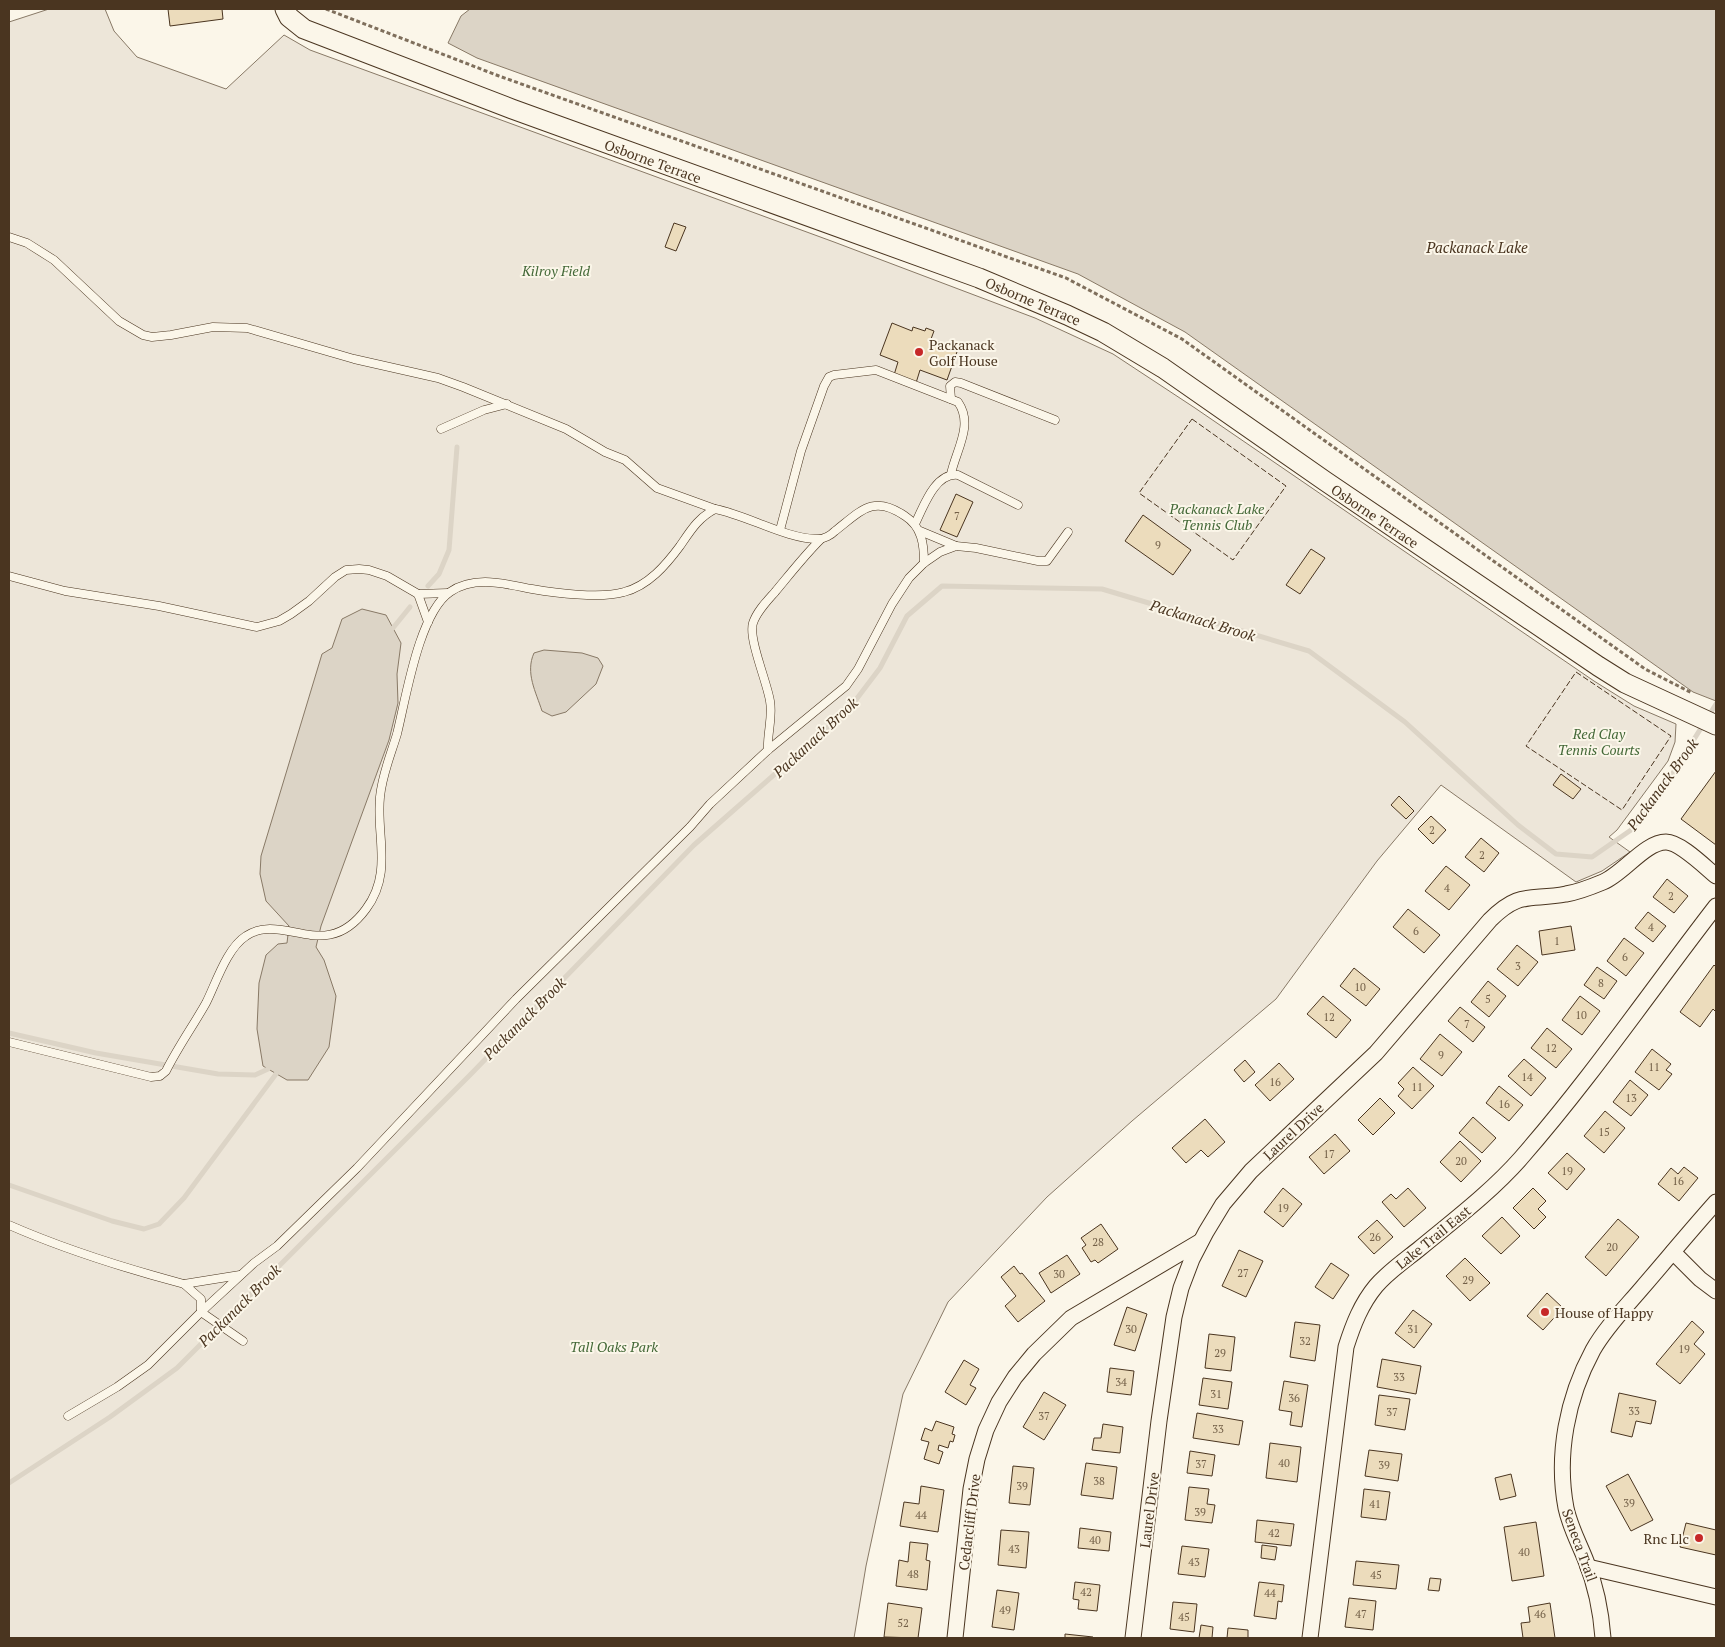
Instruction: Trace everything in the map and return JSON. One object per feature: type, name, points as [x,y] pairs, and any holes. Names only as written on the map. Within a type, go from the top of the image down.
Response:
[{"type":"street","name":"Osborne Terrace","points":[[285,9],[290,17],[304,29],[512,109],[979,278],[1103,332],[1163,368],[1333,487],[1590,661],[1625,683],[1716,725]]},
{"type":"street","name":"Laurel Drive","points":[[1133,1638],[1159,1421],[1174,1317],[1181,1288],[1201,1241],[1223,1204],[1251,1171],[1376,1053],[1501,909],[1527,897],[1566,894],[1589,888],[1612,878],[1659,843],[1669,842],[1677,845],[1716,876]]},
{"type":"street","name":"Lake Trail East","points":[[1310,1638],[1346,1347],[1363,1305],[1390,1271],[1483,1196],[1520,1159],[1616,1040],[1716,906]]},
{"type":"street","name":"Seneca Trail","points":[[1604,1638],[1602,1615],[1595,1586],[1566,1509],[1562,1482],[1562,1453],[1570,1405],[1580,1377],[1593,1350],[1609,1326],[1716,1202]]},
{"type":"street","name":"Cedarcliff Drive","points":[[955,1638],[971,1489],[977,1459],[986,1430],[999,1402],[1015,1377],[1034,1354],[1071,1318],[1201,1241]]},
{"type":"street","points":[[1673,1252],[1700,1279],[1716,1290]]},
{"type":"street","points":[[1588,1567],[1716,1596]]},
{"type":"lane","points":[[9,237],[27,243],[54,260],[119,320],[143,335],[152,337],[171,335],[213,327],[247,328],[354,359],[425,374],[464,386],[566,429],[605,452],[625,460],[658,488],[780,530],[820,540]]},
{"type":"lane","points":[[780,530],[801,451],[829,377],[851,372],[876,370],[958,402],[961,406],[965,425],[951,474]]},
{"type":"lane","points":[[951,399],[950,386],[955,382],[961,383],[1055,420]]},
{"type":"lane","points":[[441,430],[484,410],[507,404]]},
{"type":"lane","points":[[924,563],[924,553],[918,528],[933,489],[941,480],[951,474],[958,475],[1018,505]]},
{"type":"lane","points":[[768,750],[771,710],[765,679],[754,643],[753,622],[759,611],[790,572],[820,540],[831,535],[865,508],[886,505],[894,508],[918,528],[956,546],[976,548],[1038,561],[1048,561],[1068,532]]},
{"type":"lane","points":[[9,576],[58,589],[159,606],[257,627],[272,624],[291,614],[346,570],[359,569],[376,572],[399,582],[418,594],[448,593],[468,584],[490,582],[532,589],[596,595],[625,592],[652,578],[674,555],[698,521],[705,514],[715,509]]},
{"type":"lane","points":[[68,1416],[117,1387],[148,1365],[254,1263],[277,1246],[350,1174],[516,999],[690,827],[710,804],[768,750],[846,686],[858,670],[892,604],[909,578],[924,563],[940,552],[956,546]]},
{"type":"lane","points":[[9,1042],[151,1077],[160,1076],[166,1071],[206,1003],[236,945],[245,936],[255,931],[268,929],[321,936],[334,934],[347,928],[358,919],[367,908],[374,894],[380,873],[383,855],[380,793],[403,710],[410,673],[428,622],[448,593]]},
{"type":"lane","points":[[418,594],[428,622]]},
{"type":"lane","points":[[9,1225],[74,1251],[184,1284],[201,1299],[201,1312]]},
{"type":"lane","points":[[184,1284],[242,1275]]},
{"type":"lane","points":[[201,1312],[243,1341]]},
{"type":"green space","points":[[49,9],[105,9],[114,31],[137,57],[226,89],[284,35],[310,50],[834,242],[1035,318],[1113,354],[1594,681],[1634,706],[1676,724],[1675,742],[1668,761],[1617,830],[1609,837],[1630,852],[1602,871],[1576,882],[1441,785],[1377,861],[1276,999],[1132,1121],[1047,1197],[948,1302],[903,1394],[866,1566],[854,1638],[9,1638],[9,22]]},
{"type":"water","name":"Packanack Lake","points":[[470,9],[1716,9],[1716,701],[1693,692],[1185,332],[1078,274],[477,58],[448,43],[461,16]]},
{"type":"water","points":[[362,609],[386,615],[401,643],[397,674],[398,703],[389,740],[321,926],[316,947],[324,960],[336,996],[329,1047],[308,1080],[287,1080],[263,1066],[257,1029],[259,983],[266,955],[278,944],[287,943],[289,926],[266,901],[260,874],[261,856],[322,654],[332,648],[342,619]]},
{"type":"water","points":[[544,650],[582,653],[598,658],[603,666],[596,684],[566,712],[552,716],[542,711],[534,690],[531,675],[534,653]]},
{"type":"building","points":[[168,9],[222,9],[223,19],[170,26]]},
{"type":"building","points":[[674,223],[686,227],[676,251],[665,247]]},
{"type":"building","name":"Packanack Golf House","points":[[892,323],[912,331],[913,327],[925,331],[926,328],[934,331],[931,339],[958,349],[947,380],[920,370],[916,383],[894,375],[898,362],[880,355]]},
{"type":"building","points":[[956,494],[973,502],[957,537],[940,530]]},
{"type":"building","points":[[1143,515],[1191,550],[1173,575],[1125,541]]},
{"type":"building","points":[[1311,549],[1325,558],[1300,594],[1286,585]]},
{"type":"building","points":[[1716,771],[1716,845],[1681,819]]},
{"type":"building","points":[[1561,774],[1581,789],[1573,799],[1553,785]]},
{"type":"building","points":[[1399,796],[1414,811],[1406,819],[1391,805]]},
{"type":"building","points":[[1431,816],[1446,830],[1433,844],[1418,829]]},
{"type":"building","points":[[1481,838],[1499,853],[1484,872],[1465,857]]},
{"type":"building","points":[[1446,866],[1470,885],[1449,910],[1425,891]]},
{"type":"building","points":[[1667,879],[1688,896],[1674,913],[1653,897]]},
{"type":"building","points":[[1408,909],[1440,935],[1424,953],[1393,927]]},
{"type":"building","points":[[1648,912],[1666,926],[1653,942],[1635,928]]},
{"type":"building","points":[[1571,926],[1575,950],[1542,955],[1539,931]]},
{"type":"building","points":[[1624,938],[1644,953],[1626,976],[1607,961]]},
{"type":"building","points":[[1517,945],[1538,962],[1518,986],[1497,969]]},
{"type":"building","points":[[1714,965],[1716,967],[1716,1012],[1713,1009],[1700,1027],[1680,1012]]},
{"type":"building","points":[[1597,967],[1617,981],[1604,999],[1584,985]]},
{"type":"building","points":[[1354,968],[1380,989],[1366,1006],[1340,986]]},
{"type":"building","points":[[1488,981],[1506,996],[1489,1017],[1471,1002]]},
{"type":"building","points":[[1323,996],[1351,1020],[1336,1038],[1307,1014]]},
{"type":"building","points":[[1580,996],[1600,1011],[1582,1035],[1562,1020]]},
{"type":"building","points":[[1460,1007],[1485,1027],[1473,1042],[1448,1021]]},
{"type":"building","points":[[1547,1028],[1572,1049],[1556,1068],[1531,1048]]},
{"type":"building","points":[[1440,1034],[1462,1052],[1442,1076],[1420,1059]]},
{"type":"building","points":[[1652,1049],[1671,1064],[1666,1070],[1672,1074],[1659,1090],[1635,1072]]},
{"type":"building","points":[[1524,1059],[1546,1078],[1531,1096],[1508,1076]]},
{"type":"building","points":[[1245,1060],[1255,1072],[1244,1082],[1234,1070]]},
{"type":"building","points":[[1279,1063],[1294,1079],[1270,1101],[1255,1085]]},
{"type":"building","points":[[1413,1067],[1434,1086],[1412,1109],[1398,1096],[1404,1089],[1398,1083]]},
{"type":"building","points":[[1630,1080],[1648,1095],[1631,1116],[1613,1102]]},
{"type":"building","points":[[1499,1086],[1523,1105],[1509,1121],[1486,1103]]},
{"type":"building","points":[[1380,1098],[1395,1113],[1373,1135],[1358,1120]]},
{"type":"building","points":[[1605,1111],[1625,1128],[1604,1153],[1584,1136]]},
{"type":"building","points":[[1473,1117],[1496,1138],[1482,1153],[1459,1133]]},
{"type":"building","points":[[1205,1119],[1225,1142],[1208,1157],[1201,1150],[1186,1163],[1172,1148]]},
{"type":"building","points":[[1335,1134],[1350,1151],[1324,1174],[1309,1157]]},
{"type":"building","points":[[1460,1141],[1481,1161],[1461,1182],[1440,1162]]},
{"type":"building","points":[[1567,1153],[1585,1169],[1567,1190],[1548,1173]]},
{"type":"building","points":[[1684,1167],[1698,1178],[1679,1201],[1658,1184],[1671,1168],[1678,1174]]},
{"type":"building","points":[[1283,1188],[1302,1204],[1283,1227],[1264,1212]]},
{"type":"building","points":[[1408,1188],[1426,1208],[1404,1227],[1382,1202],[1391,1194],[1396,1199]]},
{"type":"building","points":[[1533,1188],[1546,1201],[1538,1209],[1546,1217],[1534,1229],[1513,1208]]},
{"type":"building","points":[[1502,1217],[1520,1236],[1501,1254],[1482,1236]]},
{"type":"building","points":[[1618,1219],[1639,1237],[1606,1276],[1585,1257]]},
{"type":"building","points":[[1377,1220],[1393,1237],[1374,1254],[1358,1237]]},
{"type":"building","points":[[1101,1224],[1118,1249],[1098,1263],[1095,1260],[1091,1262],[1082,1248],[1086,1245],[1081,1238]]},
{"type":"building","points":[[1239,1250],[1263,1261],[1246,1297],[1222,1286]]},
{"type":"building","points":[[1067,1255],[1080,1274],[1051,1293],[1039,1273]]},
{"type":"building","points":[[1465,1258],[1490,1283],[1470,1301],[1446,1276]]},
{"type":"building","points":[[1331,1263],[1349,1275],[1333,1299],[1315,1287]]},
{"type":"building","points":[[1014,1266],[1045,1301],[1018,1322],[1005,1306],[1016,1296],[1001,1277]]},
{"type":"building","name":"House of Happy","points":[[1547,1293],[1563,1308],[1543,1330],[1527,1316]]},
{"type":"building","points":[[1127,1307],[1147,1314],[1135,1351],[1114,1345]]},
{"type":"building","points":[[1413,1310],[1432,1324],[1414,1348],[1395,1333]]},
{"type":"building","points":[[1692,1321],[1704,1332],[1694,1344],[1705,1354],[1680,1384],[1656,1364]]},
{"type":"building","points":[[1295,1322],[1320,1325],[1315,1361],[1290,1357]]},
{"type":"building","points":[[1209,1334],[1235,1337],[1231,1371],[1205,1368]]},
{"type":"building","points":[[1382,1359],[1421,1366],[1416,1394],[1377,1387]]},
{"type":"building","points":[[964,1360],[979,1369],[970,1385],[976,1388],[966,1405],[945,1392]]},
{"type":"building","points":[[1110,1368],[1134,1371],[1131,1395],[1107,1392]]},
{"type":"building","points":[[1203,1378],[1232,1382],[1228,1409],[1199,1405]]},
{"type":"building","points":[[1284,1381],[1308,1385],[1302,1427],[1290,1425],[1292,1412],[1279,1410]]},
{"type":"building","points":[[1044,1392],[1066,1405],[1044,1440],[1023,1427]]},
{"type":"building","points":[[1619,1393],[1656,1401],[1651,1424],[1636,1421],[1632,1437],[1611,1432]]},
{"type":"building","points":[[1379,1395],[1410,1399],[1405,1430],[1375,1425]]},
{"type":"building","points":[[1197,1413],[1243,1421],[1239,1445],[1193,1438]]},
{"type":"building","points":[[936,1421],[954,1427],[952,1434],[955,1435],[953,1442],[950,1441],[948,1448],[939,1445],[938,1450],[943,1452],[939,1464],[924,1459],[929,1442],[921,1440],[925,1428],[932,1431]]},
{"type":"building","points":[[1103,1424],[1123,1427],[1120,1453],[1092,1450],[1094,1438],[1101,1438]]},
{"type":"building","points":[[1270,1443],[1301,1447],[1297,1482],[1266,1478]]},
{"type":"building","points":[[1369,1450],[1402,1454],[1398,1481],[1365,1476]]},
{"type":"building","points":[[1190,1451],[1215,1455],[1212,1476],[1187,1473]]},
{"type":"building","points":[[1086,1463],[1117,1467],[1113,1499],[1081,1495]]},
{"type":"building","points":[[1013,1466],[1034,1468],[1030,1505],[1009,1503]]},
{"type":"building","points":[[1511,1474],[1516,1496],[1500,1500],[1495,1478]]},
{"type":"building","points":[[1628,1474],[1653,1520],[1631,1531],[1606,1486]]},
{"type":"building","points":[[921,1486],[944,1490],[938,1532],[900,1526],[904,1502],[919,1504]]},
{"type":"building","points":[[1189,1487],[1209,1489],[1207,1504],[1215,1505],[1212,1523],[1185,1520]]},
{"type":"building","points":[[1364,1489],[1390,1492],[1386,1520],[1361,1517]]},
{"type":"building","points":[[1257,1520],[1294,1524],[1291,1546],[1255,1542]]},
{"type":"building","points":[[1536,1522],[1544,1576],[1512,1581],[1504,1527]]},
{"type":"building","name":"Rnc Llc","points":[[1686,1523],[1716,1530],[1716,1555],[1680,1547]]},
{"type":"building","points":[[1080,1528],[1111,1532],[1109,1551],[1078,1548]]},
{"type":"building","points":[[1001,1530],[1029,1532],[1026,1568],[998,1565]]},
{"type":"building","points":[[910,1542],[928,1544],[926,1560],[930,1561],[927,1590],[896,1586],[899,1560],[908,1562]]},
{"type":"building","points":[[1262,1545],[1277,1547],[1275,1560],[1261,1558]]},
{"type":"building","points":[[1182,1546],[1209,1549],[1205,1577],[1178,1574]]},
{"type":"building","points":[[1356,1561],[1399,1565],[1396,1589],[1353,1585]]},
{"type":"building","points":[[1430,1578],[1441,1579],[1439,1591],[1428,1590]]},
{"type":"building","points":[[1075,1582],[1100,1585],[1097,1611],[1078,1609],[1079,1600],[1073,1599]]},
{"type":"building","points":[[1259,1582],[1284,1585],[1282,1602],[1278,1601],[1276,1619],[1254,1616]]},
{"type":"building","points":[[997,1590],[1019,1593],[1014,1630],[992,1627]]},
{"type":"building","points":[[1349,1598],[1376,1601],[1373,1630],[1345,1627]]},
{"type":"building","points":[[1173,1602],[1197,1604],[1194,1632],[1170,1629]]},
{"type":"building","points":[[888,1603],[922,1608],[918,1638],[884,1637]]},
{"type":"building","points":[[1550,1603],[1555,1638],[1523,1638],[1521,1623],[1530,1622],[1528,1607]]},
{"type":"building","points":[[1201,1625],[1213,1627],[1212,1638],[1199,1638]]},
{"type":"building","points":[[1228,1628],[1248,1630],[1248,1638],[1227,1638]]},
{"type":"building","points":[[1065,1634],[1093,1637],[1093,1638],[1065,1638]]},
{"type":"waterway","points":[[428,586],[439,574],[449,550],[457,447]]},
{"type":"waterway","name":"Packanack Brook","points":[[9,1483],[110,1417],[177,1368],[470,1075],[694,845],[849,709],[880,668],[907,616],[942,586],[1102,589],[1309,651],[1405,722],[1518,825],[1556,854],[1592,857],[1631,830],[1673,773],[1716,704]]},
{"type":"waterway","points":[[393,628],[410,607]]},
{"type":"waterway","points":[[9,1033],[96,1053],[218,1074],[255,1075],[268,1069]]},
{"type":"waterway","points":[[9,1185],[112,1221],[144,1229],[159,1224],[184,1198],[276,1074]]},
{"type":"fence","points":[[1192,419],[1286,486],[1233,560],[1139,493],[1192,419]]},
{"type":"fence","points":[[1576,672],[1671,736],[1622,810],[1526,746],[1576,672]]},
{"type":"place","name":"Packanack Golf House","points":[[919,352]]},
{"type":"place","name":"House of Happy","points":[[1545,1312]]},
{"type":"place","name":"Rnc Llc","points":[[1699,1538]]},
{"type":"park label","name":"Kilroy Field","points":[[556,270]]},
{"type":"park label","name":"Packanack Lake Tennis Club","points":[[1217,516]]},
{"type":"park label","name":"Red Clay Tennis Courts","points":[[1599,742]]},
{"type":"park label","name":"Tall Oaks Park","points":[[614,1346]]}]
